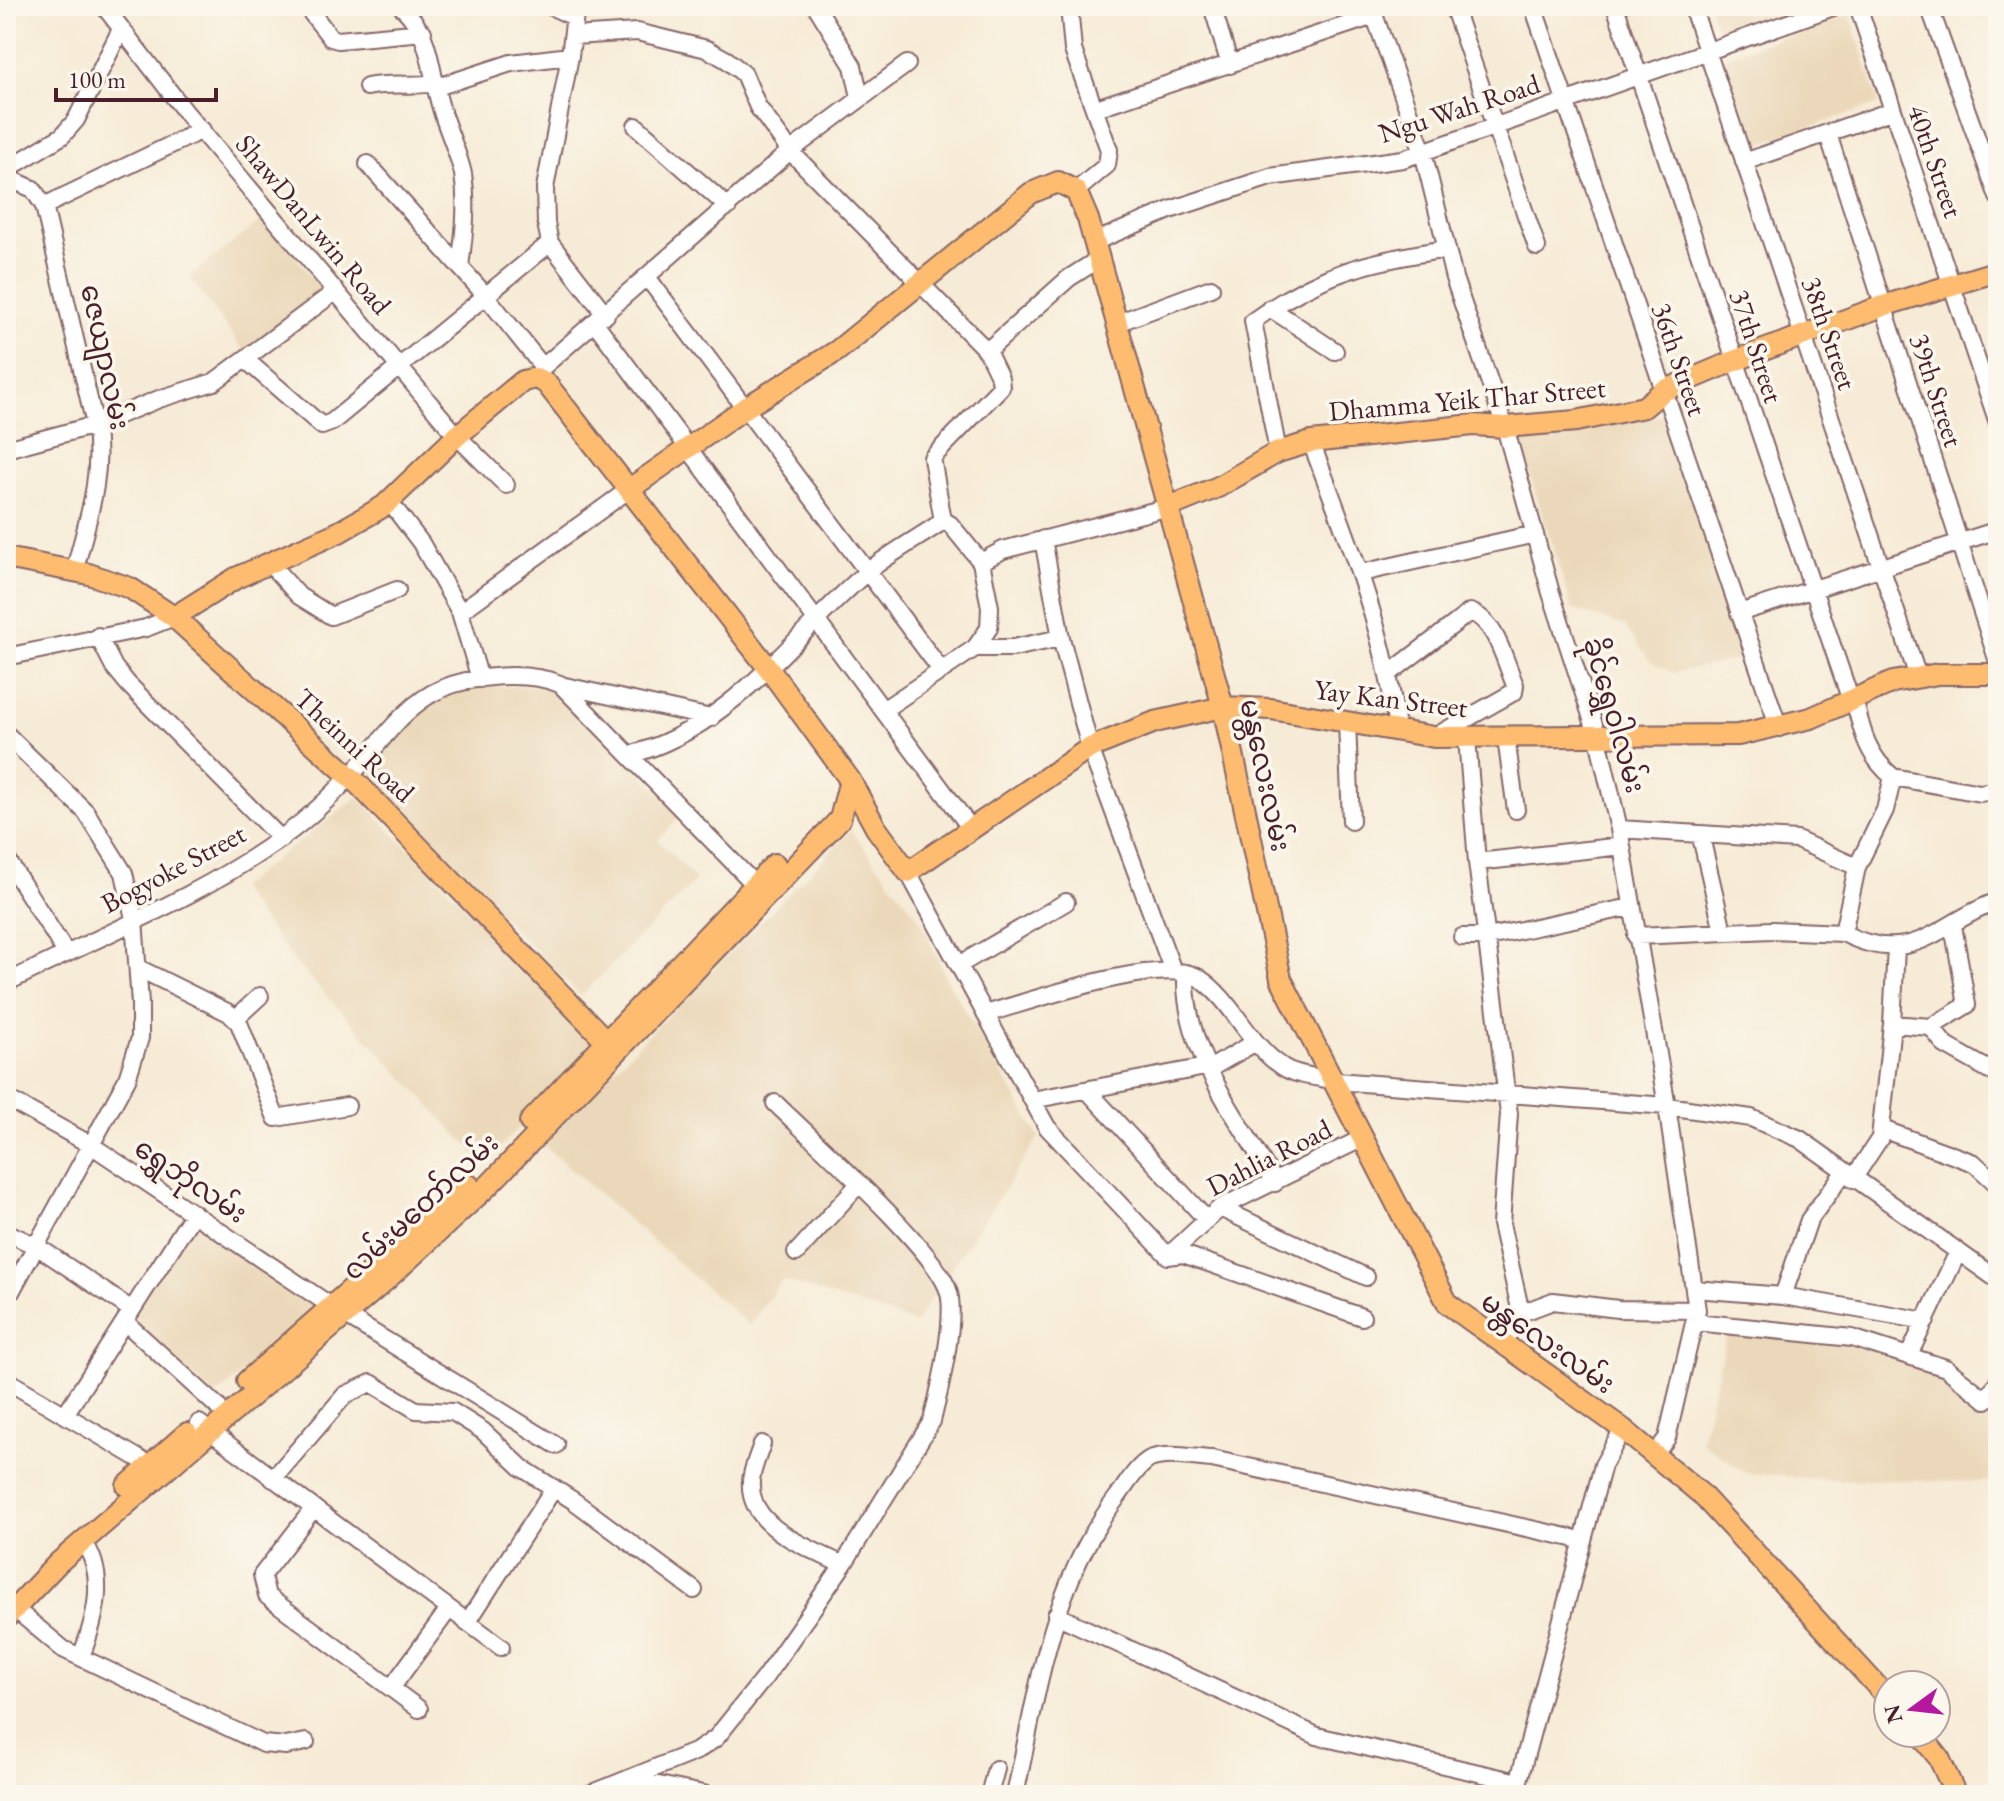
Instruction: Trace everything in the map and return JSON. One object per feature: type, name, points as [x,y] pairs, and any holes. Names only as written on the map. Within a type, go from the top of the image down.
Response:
[{"type":"main road","points":[[631,488],[745,408],[837,351],[918,283],[1046,184],[1058,182],[1076,191]]},
{"type":"main road","name":"မန္တလေးလမ်း","points":[[1076,191],[1083,202],[1223,707],[1274,955],[1291,1001],[1336,1081],[1361,1139],[1448,1304],[1655,1454],[1754,1548],[1872,1680]]},
{"type":"main road","name":"Dhamma Yeik Thar Street","points":[[1169,507],[1218,487],[1278,452],[1311,442],[1473,425],[1505,427],[1615,414],[1644,407],[1663,391],[1734,361],[1883,306],[1998,271]]},
{"type":"main road","points":[[174,617],[236,578],[361,521],[389,501],[457,436],[523,381],[540,373],[769,669],[850,780],[876,828],[908,872]]},
{"type":"main road","name":"Theinni Road","points":[[6,558],[75,569],[130,588],[174,617],[350,777],[611,1046]]},
{"type":"main road","name":"Yay Kan Street","points":[[908,872],[1090,748],[1155,722],[1223,707],[1271,709],[1434,737],[1738,735],[1779,728],[1893,682],[1918,677],[1998,674]]},
{"type":"main road","points":[[850,780],[845,809],[876,828]]},
{"type":"main road","name":"လမ်းမတော်လမ်း","points":[[205,1427],[218,1407],[416,1242],[518,1144],[760,889],[819,821],[845,809]]},
{"type":"main road","name":"လမ်းမတော်လမ်း","points":[[9,1608],[156,1469],[337,1309]]},
{"type":"main road","name":"လမ်းမတော်လမ်း","points":[[9,1608],[156,1469]]},
{"type":"main road","points":[[1932,1749],[1956,1795]]},
{"type":"street","name":"ShawDanLwin Road","points":[[104,6],[120,31],[457,436],[506,485]]},
{"type":"street","points":[[306,6],[331,38],[338,40],[423,32]]},
{"type":"street","points":[[401,6],[423,32],[465,193],[460,267]]},
{"type":"street","points":[[550,6],[575,12],[570,56],[545,188],[550,243],[688,447],[972,830]]},
{"type":"street","points":[[816,6],[853,66],[860,97]]},
{"type":"street","points":[[1069,6],[1073,50],[1106,134],[1107,165],[1076,191]]},
{"type":"street","points":[[1212,6],[1230,65]]},
{"type":"street","points":[[1453,6],[1537,247]]},
{"type":"street","name":"36th Street","points":[[1533,6],[1779,728]]},
{"type":"street","name":"37th Street","points":[[1615,6],[1811,591],[1853,700],[1864,740],[1878,765],[1893,777]]},
{"type":"street","name":"38th Street","points":[[1692,6],[1918,677]]},
{"type":"street","name":"Ngu Wah Road","points":[[987,351],[1096,251],[1170,210],[1270,177],[1403,159],[1836,6]]},
{"type":"street","name":"40th Street","points":[[1858,6],[1998,423]]},
{"type":"street","points":[[1929,6],[1998,197]]},
{"type":"street","points":[[1096,108],[1230,65],[1372,11]]},
{"type":"street","name":"ခိုင်ရွှေဝါလမ်း","points":[[1372,11],[1423,152],[1447,249],[1505,427],[1597,734],[1620,838],[1667,1106],[1696,1316],[1667,1438],[1655,1454]]},
{"type":"street","points":[[6,170],[62,136],[76,120],[120,31]]},
{"type":"street","points":[[573,36],[637,32],[717,55],[744,74],[758,107],[790,151],[987,351],[1001,387],[932,458],[943,521]]},
{"type":"street","points":[[367,87],[382,84],[414,87],[437,85],[511,63],[570,56]]},
{"type":"street","points":[[368,164],[486,296],[540,373],[790,151],[907,64]]},
{"type":"street","points":[[1744,162],[1891,111]]},
{"type":"street","points":[[636,126],[728,207]]},
{"type":"street","points":[[6,177],[33,189],[44,206],[202,130]]},
{"type":"street","name":"39th Street","points":[[1828,134],[1998,662]]},
{"type":"street","name":"ဇေယျာလမ်း","points":[[44,206],[99,446],[95,489],[75,569]]},
{"type":"street","points":[[246,360],[278,385],[310,419],[322,426],[332,422],[550,243]]},
{"type":"street","points":[[1278,452],[1251,326],[1270,308],[1323,277],[1373,260],[1447,249]]},
{"type":"street","points":[[647,277],[941,670]]},
{"type":"street","points":[[1117,323],[1211,288]]},
{"type":"street","points":[[6,449],[95,425],[159,399],[214,382],[336,291]]},
{"type":"street","points":[[1270,308],[1335,351]]},
{"type":"street","points":[[1311,442],[1361,573],[1390,673],[1397,730]]},
{"type":"street","points":[[460,612],[631,488]]},
{"type":"street","points":[[389,501],[421,543],[460,612],[480,679]]},
{"type":"street","points":[[981,562],[1003,550],[1169,507]]},
{"type":"street","points":[[883,710],[975,648],[991,620],[981,562],[950,524],[943,521]]},
{"type":"street","points":[[629,755],[666,745],[711,718],[769,669],[868,572],[943,521]]},
{"type":"street","points":[[1739,613],[1998,530]]},
{"type":"street","points":[[1361,573],[1535,534]]},
{"type":"street","points":[[1043,539],[1061,638],[1090,748],[1180,972],[1189,1019],[1207,1067],[1275,1183]]},
{"type":"street","points":[[269,563],[299,596],[331,616],[397,590]]},
{"type":"street","points":[[1390,673],[1470,612],[1494,635],[1515,685],[1514,692],[1434,737]]},
{"type":"street","points":[[6,657],[146,628],[174,617]]},
{"type":"street","points":[[98,636],[114,667],[128,684],[281,839]]},
{"type":"street","points":[[975,648],[1013,648],[1061,638]]},
{"type":"street","name":"Bogyoke Street","points":[[6,983],[222,875],[281,839],[350,777],[418,703],[438,690],[480,679],[547,679],[711,718]]},
{"type":"street","points":[[560,684],[760,889]]},
{"type":"street","points":[[1347,722],[1351,821]]},
{"type":"street","points":[[6,734],[86,812],[124,873],[134,919],[140,1038],[127,1079],[6,1301]]},
{"type":"street","points":[[1467,738],[1477,862],[1509,1114],[1501,1224],[1521,1313]]},
{"type":"street","points":[[1506,738],[1516,810]]},
{"type":"street","points":[[1843,933],[1857,867],[1885,810],[1893,777],[1980,793],[1998,790]]},
{"type":"street","points":[[1477,862],[1620,838],[1762,836],[1797,840],[1857,867]]},
{"type":"street","points":[[1701,837],[1723,931]]},
{"type":"street","points":[[6,858],[12,878],[66,953]]},
{"type":"street","points":[[908,872],[1047,1127],[1168,1256],[1183,1254],[1362,1317]]},
{"type":"street","points":[[1636,936],[1723,931],[1843,933],[1862,943],[1896,947],[1930,938],[1983,906],[1998,901]]},
{"type":"street","points":[[959,965],[1066,902]]},
{"type":"street","points":[[1462,937],[1488,937],[1631,907]]},
{"type":"street","points":[[1892,1024],[1931,1027],[1967,1005],[1953,926]]},
{"type":"street","points":[[1783,1296],[1809,1220],[1880,1138],[1892,1024],[1896,947]]},
{"type":"street","points":[[138,968],[235,1019],[246,1035],[276,1118],[347,1106]]},
{"type":"street","points":[[985,1014],[1094,983],[1180,972],[1198,977],[1220,996],[1254,1043],[1285,1069],[1336,1081],[1667,1106],[1751,1118],[1800,1139],[1957,1254],[1994,1272]]},
{"type":"street","points":[[235,1019],[260,996]]},
{"type":"street","points":[[1931,1027],[1945,1045],[1998,1075]]},
{"type":"street","points":[[1032,1100],[1207,1067],[1254,1043]]},
{"type":"street","points":[[1088,1091],[1213,1214],[1366,1277]]},
{"type":"street","name":"ရွှေဘိုလမ်း","points":[[6,1098],[91,1145],[337,1309],[556,1445]]},
{"type":"street","points":[[588,1795],[697,1751],[716,1738],[765,1677],[843,1565],[932,1421],[943,1374],[950,1299],[928,1256],[775,1103]]},
{"type":"street","points":[[1882,1129],[1974,1163],[1998,1185]]},
{"type":"street","name":"Dahlia Road","points":[[1168,1256],[1213,1214],[1361,1139]]},
{"type":"street","points":[[796,1253],[858,1185]]},
{"type":"street","points":[[66,1413],[194,1213]]},
{"type":"street","points":[[6,1232],[38,1247],[128,1316],[218,1407]]},
{"type":"street","points":[[1909,1355],[1957,1254]]},
{"type":"street","points":[[1694,1289],[1783,1296],[1926,1321]]},
{"type":"street","points":[[1502,1345],[1521,1313],[1553,1301],[1696,1316],[1852,1338],[1946,1368],[1986,1400],[1998,1382]]},
{"type":"street","points":[[6,1380],[156,1469]]},
{"type":"street","points":[[273,1479],[345,1395],[371,1383],[416,1410],[453,1412],[483,1431],[510,1459],[694,1590]]},
{"type":"street","points":[[205,1427],[501,1647]]},
{"type":"street","points":[[1056,1615],[1317,1736],[1517,1788],[1603,1465],[1623,1429]]},
{"type":"street","points":[[762,1444],[751,1482],[759,1513],[777,1530],[843,1565]]},
{"type":"street","points":[[1015,1795],[1056,1615],[1069,1576],[1093,1529],[1138,1469],[1151,1459],[1212,1459],[1581,1540]]},
{"type":"street","points":[[467,1623],[554,1488]]},
{"type":"street","points":[[314,1508],[262,1575],[267,1596],[419,1709]]},
{"type":"street","points":[[81,1657],[96,1614],[94,1557],[83,1541]]},
{"type":"street","points":[[9,1608],[53,1644],[263,1744],[286,1746],[306,1742]]},
{"type":"street","points":[[392,1687],[449,1609]]},
{"type":"street","points":[[989,1795],[996,1769]]},
{"type":"street","points":[[623,1779],[666,1784],[708,1795]]},
{"type":"shaded area","points":[[1709,6],[1820,6],[1721,40]]},
{"type":"shaded area","points":[[1850,15],[1879,104],[1748,147],[1719,58]]},
{"type":"shaded area","points":[[263,219],[320,286],[321,294],[244,351],[189,277]]},
{"type":"shaded area","points":[[1666,415],[1748,657],[1673,673],[1649,660],[1625,626],[1572,609],[1519,439]]},
{"type":"shaded area","points":[[544,686],[563,693],[682,814],[658,840],[696,880],[581,996],[370,784],[374,765],[429,706],[455,692],[485,687]]},
{"type":"shaded area","points":[[358,797],[598,1042],[485,1164],[294,961],[238,888]]},
{"type":"shaded area","points":[[851,831],[922,922],[947,980],[1039,1137],[915,1323],[782,1280],[749,1325],[541,1143]]},
{"type":"shaded area","points":[[193,1215],[324,1303],[216,1396],[126,1320]]},
{"type":"shaded area","points":[[1728,1330],[1861,1345],[1945,1371],[1998,1426],[1998,1482],[1819,1479],[1745,1473],[1701,1441]]}]
